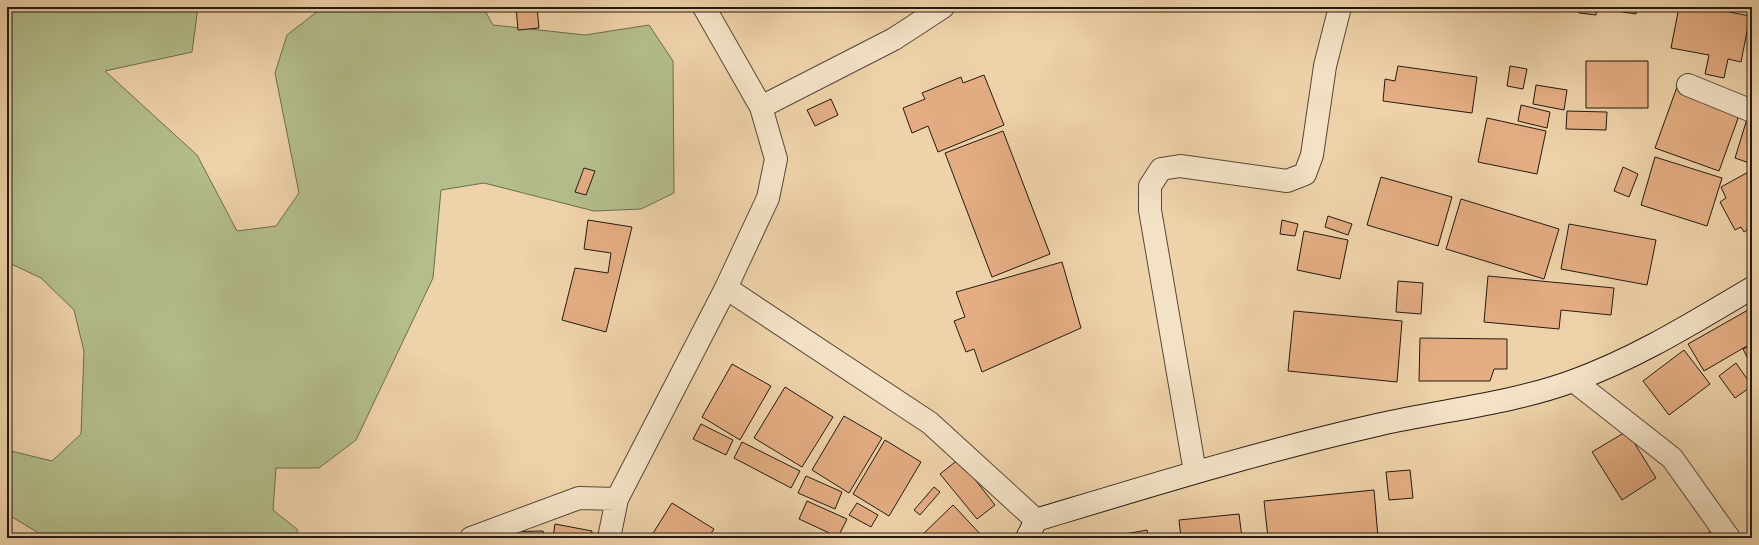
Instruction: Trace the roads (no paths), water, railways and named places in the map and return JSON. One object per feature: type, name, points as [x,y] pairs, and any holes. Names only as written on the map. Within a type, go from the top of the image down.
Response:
[{"type":"street","points":[[609,538],[617,499],[726,288],[768,198],[776,159],[761,107],[704,7]]},
{"type":"street","points":[[761,107],[894,39],[943,7]]},
{"type":"street","points":[[1195,472],[1150,210],[1150,186],[1161,169],[1180,166],[1287,181],[1305,174],[1312,155],[1325,66],[1340,7]]},
{"type":"street","points":[[1688,85],[1752,111]]},
{"type":"street","points":[[726,288],[930,423],[1031,529],[1195,472],[1377,425],[1524,396],[1574,380],[1659,342],[1752,288]]},
{"type":"street","points":[[1574,380],[1672,458],[1729,538]]},
{"type":"street","points":[[470,538],[579,498],[617,499]]}]
